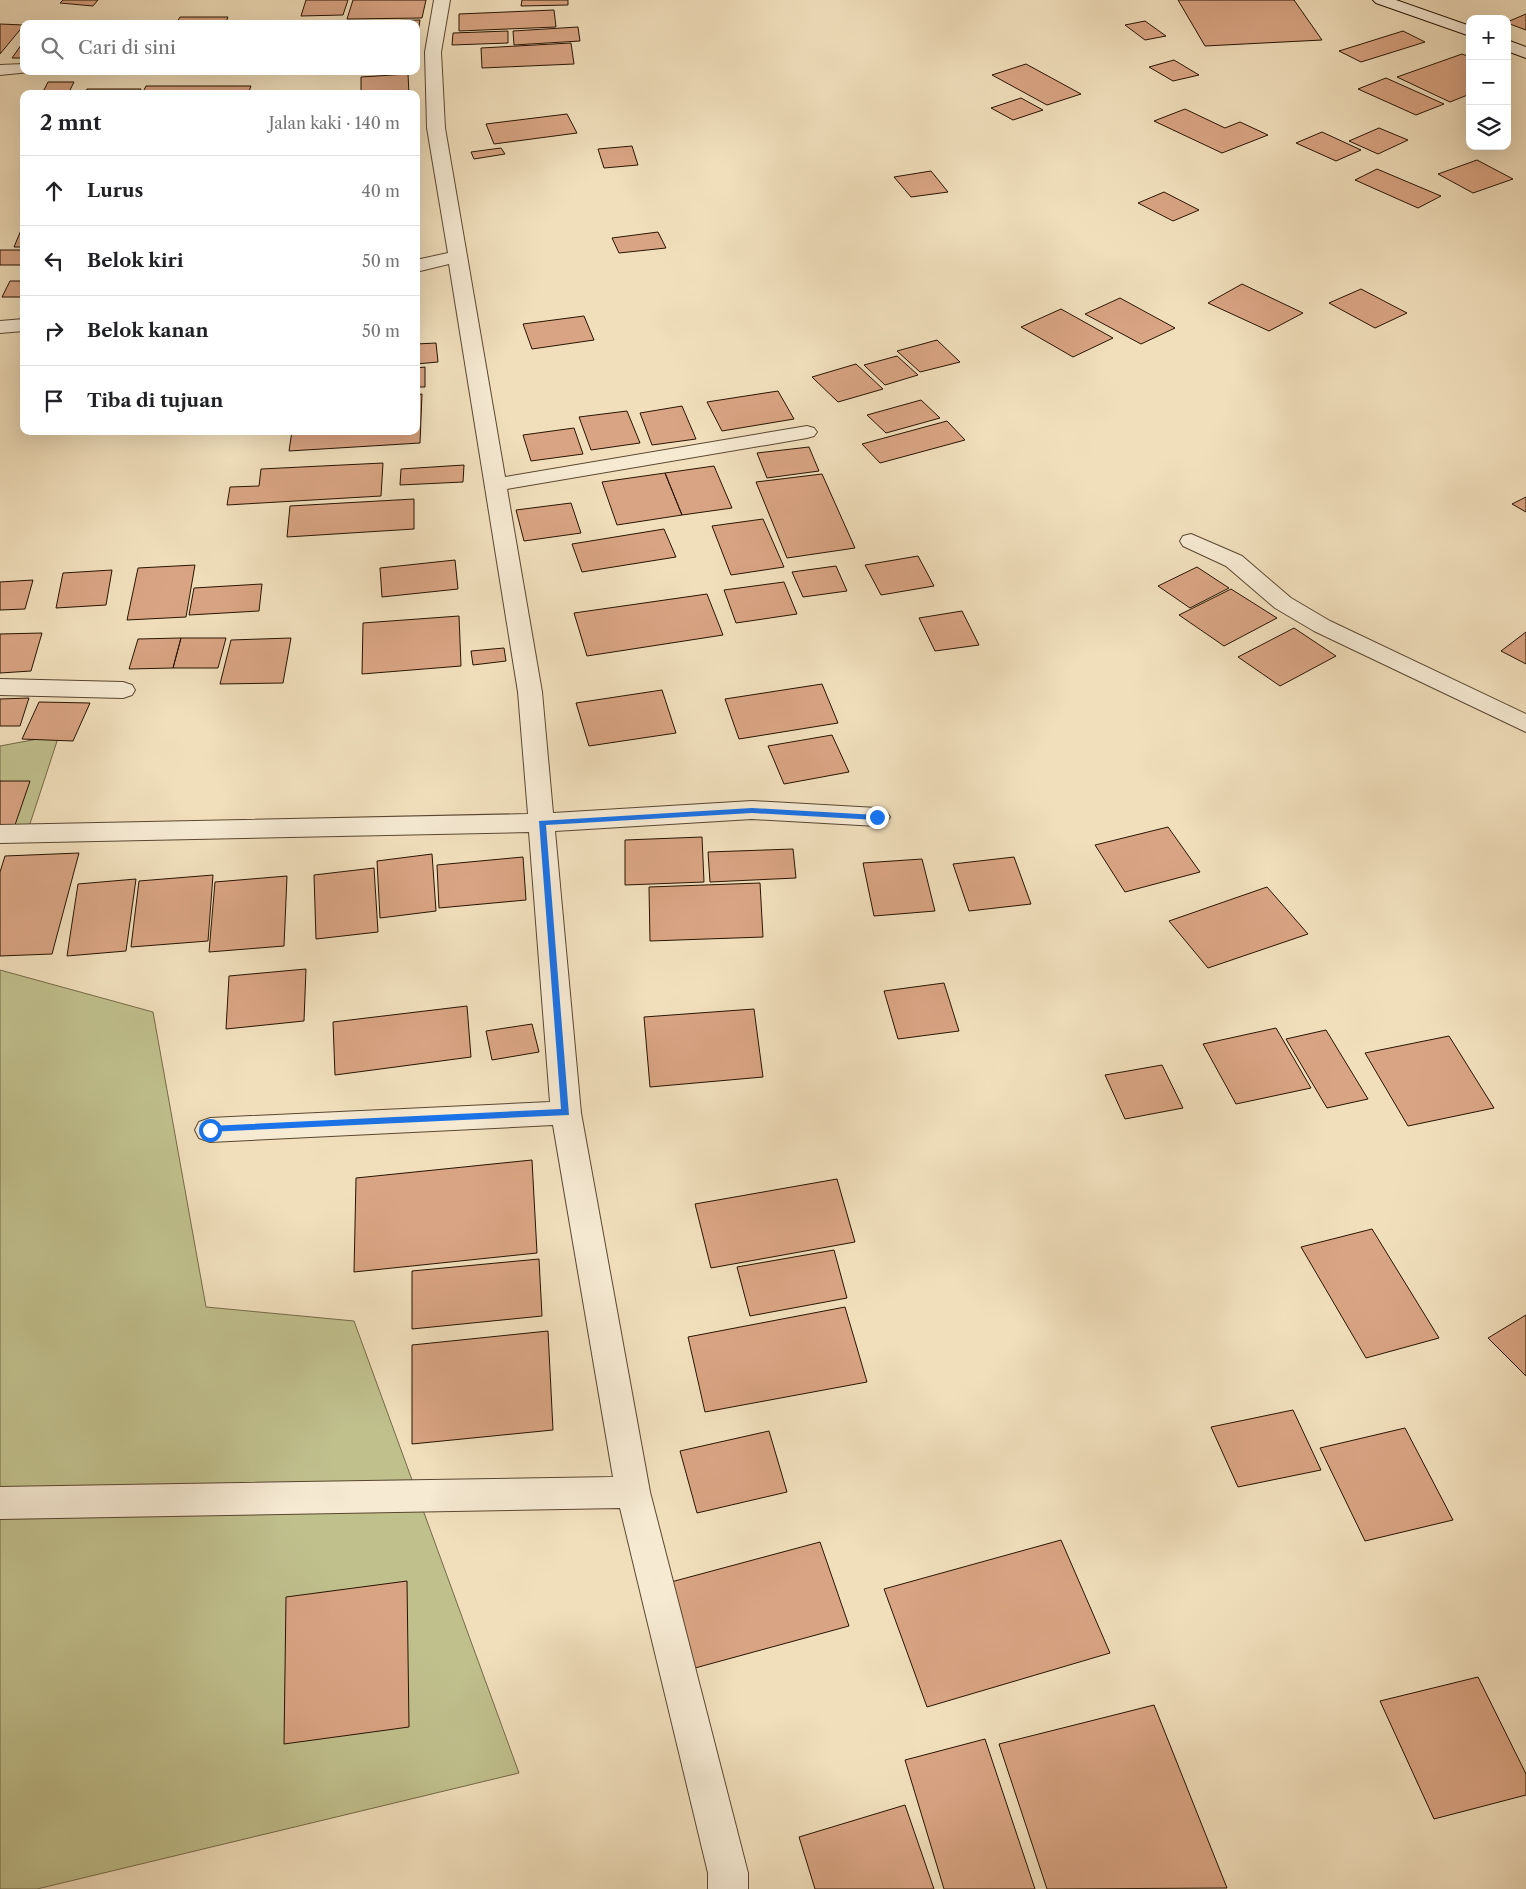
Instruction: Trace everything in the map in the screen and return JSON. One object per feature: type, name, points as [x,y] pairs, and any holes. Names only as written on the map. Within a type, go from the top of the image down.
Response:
[{"type":"street","points":[[442,0],[424,52],[456,257],[530,692],[566,1112],[633,1492],[728,1873],[728,1889]]},
{"type":"street","points":[[1381,0],[1466,30]]},
{"type":"street","points":[[1511,47],[1526,53]]},
{"type":"street","points":[[0,70],[20,69]]},
{"type":"street","points":[[420,265],[456,257]]},
{"type":"street","points":[[0,327],[20,325]]},
{"type":"street","points":[[495,485],[807,432]]},
{"type":"street","points":[[1191,541],[1234,561],[1283,603],[1322,626],[1499,709],[1526,724]]},
{"type":"street","points":[[0,687],[123,690]]},
{"type":"street","points":[[0,834],[542,823],[752,810],[877,817]]},
{"type":"street","points":[[210,1130],[566,1112]]},
{"type":"street","points":[[0,1503],[633,1492]]},
{"type":"green space","points":[[59,735],[27,833],[0,834],[0,746]]},
{"type":"green space","points":[[0,970],[153,1012],[206,1307],[354,1321],[519,1773],[37,1889],[0,1889]]},
{"type":"building","points":[[63,0],[98,0],[93,6],[60,3]]},
{"type":"building","points":[[306,0],[348,0],[343,15],[301,16]]},
{"type":"building","points":[[353,0],[426,0],[422,18],[347,19]]},
{"type":"building","points":[[522,0],[568,0],[568,5],[521,6]]},
{"type":"building","points":[[1178,0],[1294,0],[1322,40],[1205,46]]},
{"type":"building","points":[[554,10],[556,27],[459,31],[459,14]]},
{"type":"building","points":[[1526,14],[1526,30],[1511,24],[1511,20]]},
{"type":"building","points":[[180,17],[228,17],[227,20],[178,20]]},
{"type":"building","points":[[1145,21],[1166,36],[1145,40],[1125,25]]},
{"type":"building","points":[[0,24],[20,25],[20,30],[0,54]]},
{"type":"building","points":[[578,27],[580,41],[514,45],[513,31]]},
{"type":"building","points":[[508,31],[508,43],[452,45],[453,33]]},
{"type":"building","points":[[1403,31],[1425,42],[1361,62],[1339,51]]},
{"type":"building","points":[[571,43],[574,64],[482,68],[481,48]]},
{"type":"building","points":[[20,47],[20,58],[12,58]]},
{"type":"building","points":[[1462,54],[1466,56],[1466,96],[1450,102],[1397,77]]},
{"type":"building","points":[[1174,60],[1199,75],[1173,81],[1149,67]]},
{"type":"building","points":[[1026,64],[1081,94],[1047,105],[992,75]]},
{"type":"building","points":[[408,75],[409,90],[361,90],[361,77]]},
{"type":"building","points":[[1386,78],[1444,104],[1416,115],[1358,89]]},
{"type":"building","points":[[48,82],[74,82],[70,90],[44,90]]},
{"type":"building","points":[[146,86],[251,86],[250,90],[144,90]]},
{"type":"building","points":[[87,89],[141,89],[141,90]]},
{"type":"building","points":[[1021,98],[1043,110],[1013,120],[991,108]]},
{"type":"building","points":[[1185,109],[1225,128],[1240,122],[1268,135],[1222,153],[1154,121]]},
{"type":"building","points":[[567,114],[577,133],[494,144],[486,124]]},
{"type":"building","points":[[1379,128],[1408,140],[1378,154],[1349,141]]},
{"type":"building","points":[[1322,132],[1361,150],[1336,161],[1296,143]]},
{"type":"building","points":[[632,146],[638,165],[604,168],[598,149]]},
{"type":"building","points":[[501,148],[505,154],[474,159],[471,152]]},
{"type":"building","points":[[1477,160],[1513,179],[1473,193],[1438,174]]},
{"type":"building","points":[[1377,169],[1441,196],[1418,208],[1355,180]]},
{"type":"building","points":[[931,171],[948,192],[911,197],[894,177]]},
{"type":"building","points":[[1164,192],[1199,210],[1173,221],[1138,203]]},
{"type":"building","points":[[658,232],[666,248],[619,253],[612,238]]},
{"type":"building","points":[[20,233],[20,247],[14,247]]},
{"type":"building","points":[[0,250],[20,250],[20,265],[0,265]]},
{"type":"building","points":[[10,281],[20,281],[20,297],[2,297]]},
{"type":"building","points":[[1242,284],[1303,313],[1269,331],[1208,303]]},
{"type":"building","points":[[1361,289],[1407,313],[1375,328],[1329,303]]},
{"type":"building","points":[[1120,298],[1175,328],[1141,344],[1085,314]]},
{"type":"building","points":[[1061,309],[1113,338],[1073,357],[1021,327]]},
{"type":"building","points":[[584,316],[594,340],[532,349],[523,324]]},
{"type":"building","points":[[937,340],[960,362],[920,372],[897,351]]},
{"type":"building","points":[[436,343],[438,362],[420,364],[420,344]]},
{"type":"building","points":[[897,356],[918,375],[885,385],[864,365]]},
{"type":"building","points":[[856,364],[883,389],[838,402],[812,377]]},
{"type":"building","points":[[425,367],[425,387],[420,387],[420,368]]},
{"type":"building","points":[[778,391],[794,419],[722,431],[707,402]]},
{"type":"building","points":[[420,394],[422,394],[420,443],[289,451],[291,435],[420,435]]},
{"type":"building","points":[[921,400],[940,418],[886,433],[867,415]]},
{"type":"building","points":[[682,406],[696,439],[652,445],[640,413]]},
{"type":"building","points":[[627,411],[640,443],[591,450],[579,417]]},
{"type":"building","points":[[947,421],[965,440],[880,463],[862,444]]},
{"type":"building","points":[[574,428],[583,454],[531,461],[523,435]]},
{"type":"building","points":[[809,447],[819,471],[767,478],[757,453]]},
{"type":"building","points":[[383,463],[381,496],[227,505],[230,487],[259,486],[261,469]]},
{"type":"building","points":[[464,465],[463,482],[400,485],[401,469]]},
{"type":"building","points":[[714,466],[732,508],[682,515],[665,473]]},
{"type":"building","points":[[665,473],[682,515],[617,525],[602,482]]},
{"type":"building","points":[[822,474],[855,548],[787,558],[756,482]]},
{"type":"building","points":[[1526,497],[1526,512],[1512,504]]},
{"type":"building","points":[[414,499],[414,529],[287,537],[290,506]]},
{"type":"building","points":[[571,503],[581,533],[524,541],[516,510]]},
{"type":"building","points":[[763,519],[784,567],[731,575],[712,526]]},
{"type":"building","points":[[664,529],[676,557],[582,572],[572,544]]},
{"type":"building","points":[[918,556],[934,586],[881,595],[865,565]]},
{"type":"building","points":[[455,560],[458,589],[382,597],[380,568]]},
{"type":"building","points":[[195,565],[186,617],[127,620],[138,568]]},
{"type":"building","points":[[836,566],[847,591],[803,597],[792,572]]},
{"type":"building","points":[[1197,567],[1229,588],[1190,608],[1158,586]]},
{"type":"building","points":[[112,570],[106,605],[56,608],[63,573]]},
{"type":"building","points":[[33,580],[25,609],[0,610],[0,582]]},
{"type":"building","points":[[784,582],[797,614],[736,623],[724,590]]},
{"type":"building","points":[[262,584],[259,611],[189,615],[194,588]]},
{"type":"building","points":[[1231,589],[1277,618],[1224,646],[1179,615]]},
{"type":"building","points":[[707,594],[723,635],[587,656],[574,613]]},
{"type":"building","points":[[962,611],[979,645],[935,651],[919,618]]},
{"type":"building","points":[[459,616],[461,666],[362,674],[363,623]]},
{"type":"building","points":[[1294,628],[1336,656],[1280,686],[1238,657]]},
{"type":"building","points":[[1526,632],[1526,664],[1501,651]]},
{"type":"building","points":[[42,633],[31,671],[0,673],[0,634]]},
{"type":"building","points":[[181,638],[173,668],[129,669],[138,639]]},
{"type":"building","points":[[181,638],[226,638],[218,668],[173,668]]},
{"type":"building","points":[[291,638],[283,683],[220,684],[231,640]]},
{"type":"building","points":[[504,648],[506,661],[473,665],[471,651]]},
{"type":"building","points":[[822,684],[838,723],[739,739],[725,699]]},
{"type":"building","points":[[662,690],[676,733],[589,746],[576,703]]},
{"type":"building","points":[[29,698],[20,726],[0,726],[0,699]]},
{"type":"building","points":[[39,702],[90,703],[73,741],[22,739]]},
{"type":"building","points":[[832,735],[849,772],[784,784],[768,746]]},
{"type":"building","points":[[0,781],[30,781],[14,828],[0,828]]},
{"type":"building","points":[[1168,827],[1200,872],[1125,892],[1095,845]]},
{"type":"building","points":[[702,837],[704,882],[625,885],[625,840]]},
{"type":"building","points":[[793,849],[796,878],[710,882],[708,852]]},
{"type":"building","points":[[79,853],[52,954],[0,956],[0,872],[5,856]]},
{"type":"building","points":[[432,854],[436,911],[380,918],[377,861]]},
{"type":"building","points":[[523,857],[526,900],[439,908],[437,865]]},
{"type":"building","points":[[1014,857],[1031,904],[969,911],[953,864]]},
{"type":"building","points":[[922,859],[935,911],[874,916],[863,863]]},
{"type":"building","points":[[374,868],[378,932],[316,939],[314,875]]},
{"type":"building","points":[[213,875],[208,941],[131,947],[139,881]]},
{"type":"building","points":[[287,876],[284,946],[209,952],[215,882]]},
{"type":"building","points":[[136,879],[126,951],[67,956],[78,884]]},
{"type":"building","points":[[760,883],[763,937],[650,941],[649,887]]},
{"type":"building","points":[[1267,887],[1308,934],[1208,968],[1169,921]]},
{"type":"building","points":[[306,969],[304,1021],[226,1029],[229,976]]},
{"type":"building","points":[[944,983],[959,1031],[898,1039],[884,991]]},
{"type":"building","points":[[467,1006],[471,1057],[335,1075],[333,1022]]},
{"type":"building","points":[[754,1009],[763,1077],[650,1087],[644,1017]]},
{"type":"building","points":[[532,1024],[539,1052],[492,1060],[486,1031]]},
{"type":"building","points":[[1276,1028],[1311,1088],[1236,1104],[1203,1044]]},
{"type":"building","points":[[1326,1030],[1368,1099],[1327,1108],[1286,1039]]},
{"type":"building","points":[[1449,1036],[1494,1108],[1408,1126],[1365,1053]]},
{"type":"building","points":[[1162,1065],[1183,1108],[1125,1119],[1105,1075]]},
{"type":"building","points":[[532,1160],[537,1253],[354,1272],[356,1178]]},
{"type":"building","points":[[837,1179],[855,1242],[711,1268],[695,1204]]},
{"type":"building","points":[[1372,1229],[1439,1338],[1366,1358],[1301,1247]]},
{"type":"building","points":[[834,1250],[847,1298],[750,1316],[737,1267]]},
{"type":"building","points":[[539,1259],[542,1316],[412,1329],[412,1271]]},
{"type":"building","points":[[845,1307],[867,1382],[705,1412],[688,1337]]},
{"type":"building","points":[[1526,1315],[1526,1376],[1488,1338]]},
{"type":"building","points":[[548,1331],[553,1430],[412,1444],[412,1345]]},
{"type":"building","points":[[1293,1410],[1321,1470],[1238,1487],[1211,1427]]},
{"type":"building","points":[[1405,1428],[1453,1520],[1365,1541],[1320,1448]]},
{"type":"building","points":[[769,1431],[787,1492],[697,1513],[680,1451]]},
{"type":"building","points":[[1061,1540],[1110,1653],[927,1707],[884,1589]]},
{"type":"building","points":[[820,1542],[849,1626],[695,1668],[671,1582]]},
{"type":"building","points":[[407,1581],[409,1727],[284,1744],[286,1597]]},
{"type":"building","points":[[1478,1677],[1526,1774],[1526,1795],[1434,1819],[1380,1701]]},
{"type":"building","points":[[1154,1705],[1227,1888],[1047,1889],[999,1744]]},
{"type":"building","points":[[985,1739],[1035,1889],[944,1889],[905,1760]]},
{"type":"building","points":[[905,1805],[934,1889],[815,1889],[799,1837]]},
{"type":"route","points":[[210,1130],[566,1112],[542,823],[752,810],[877,817]]}]
